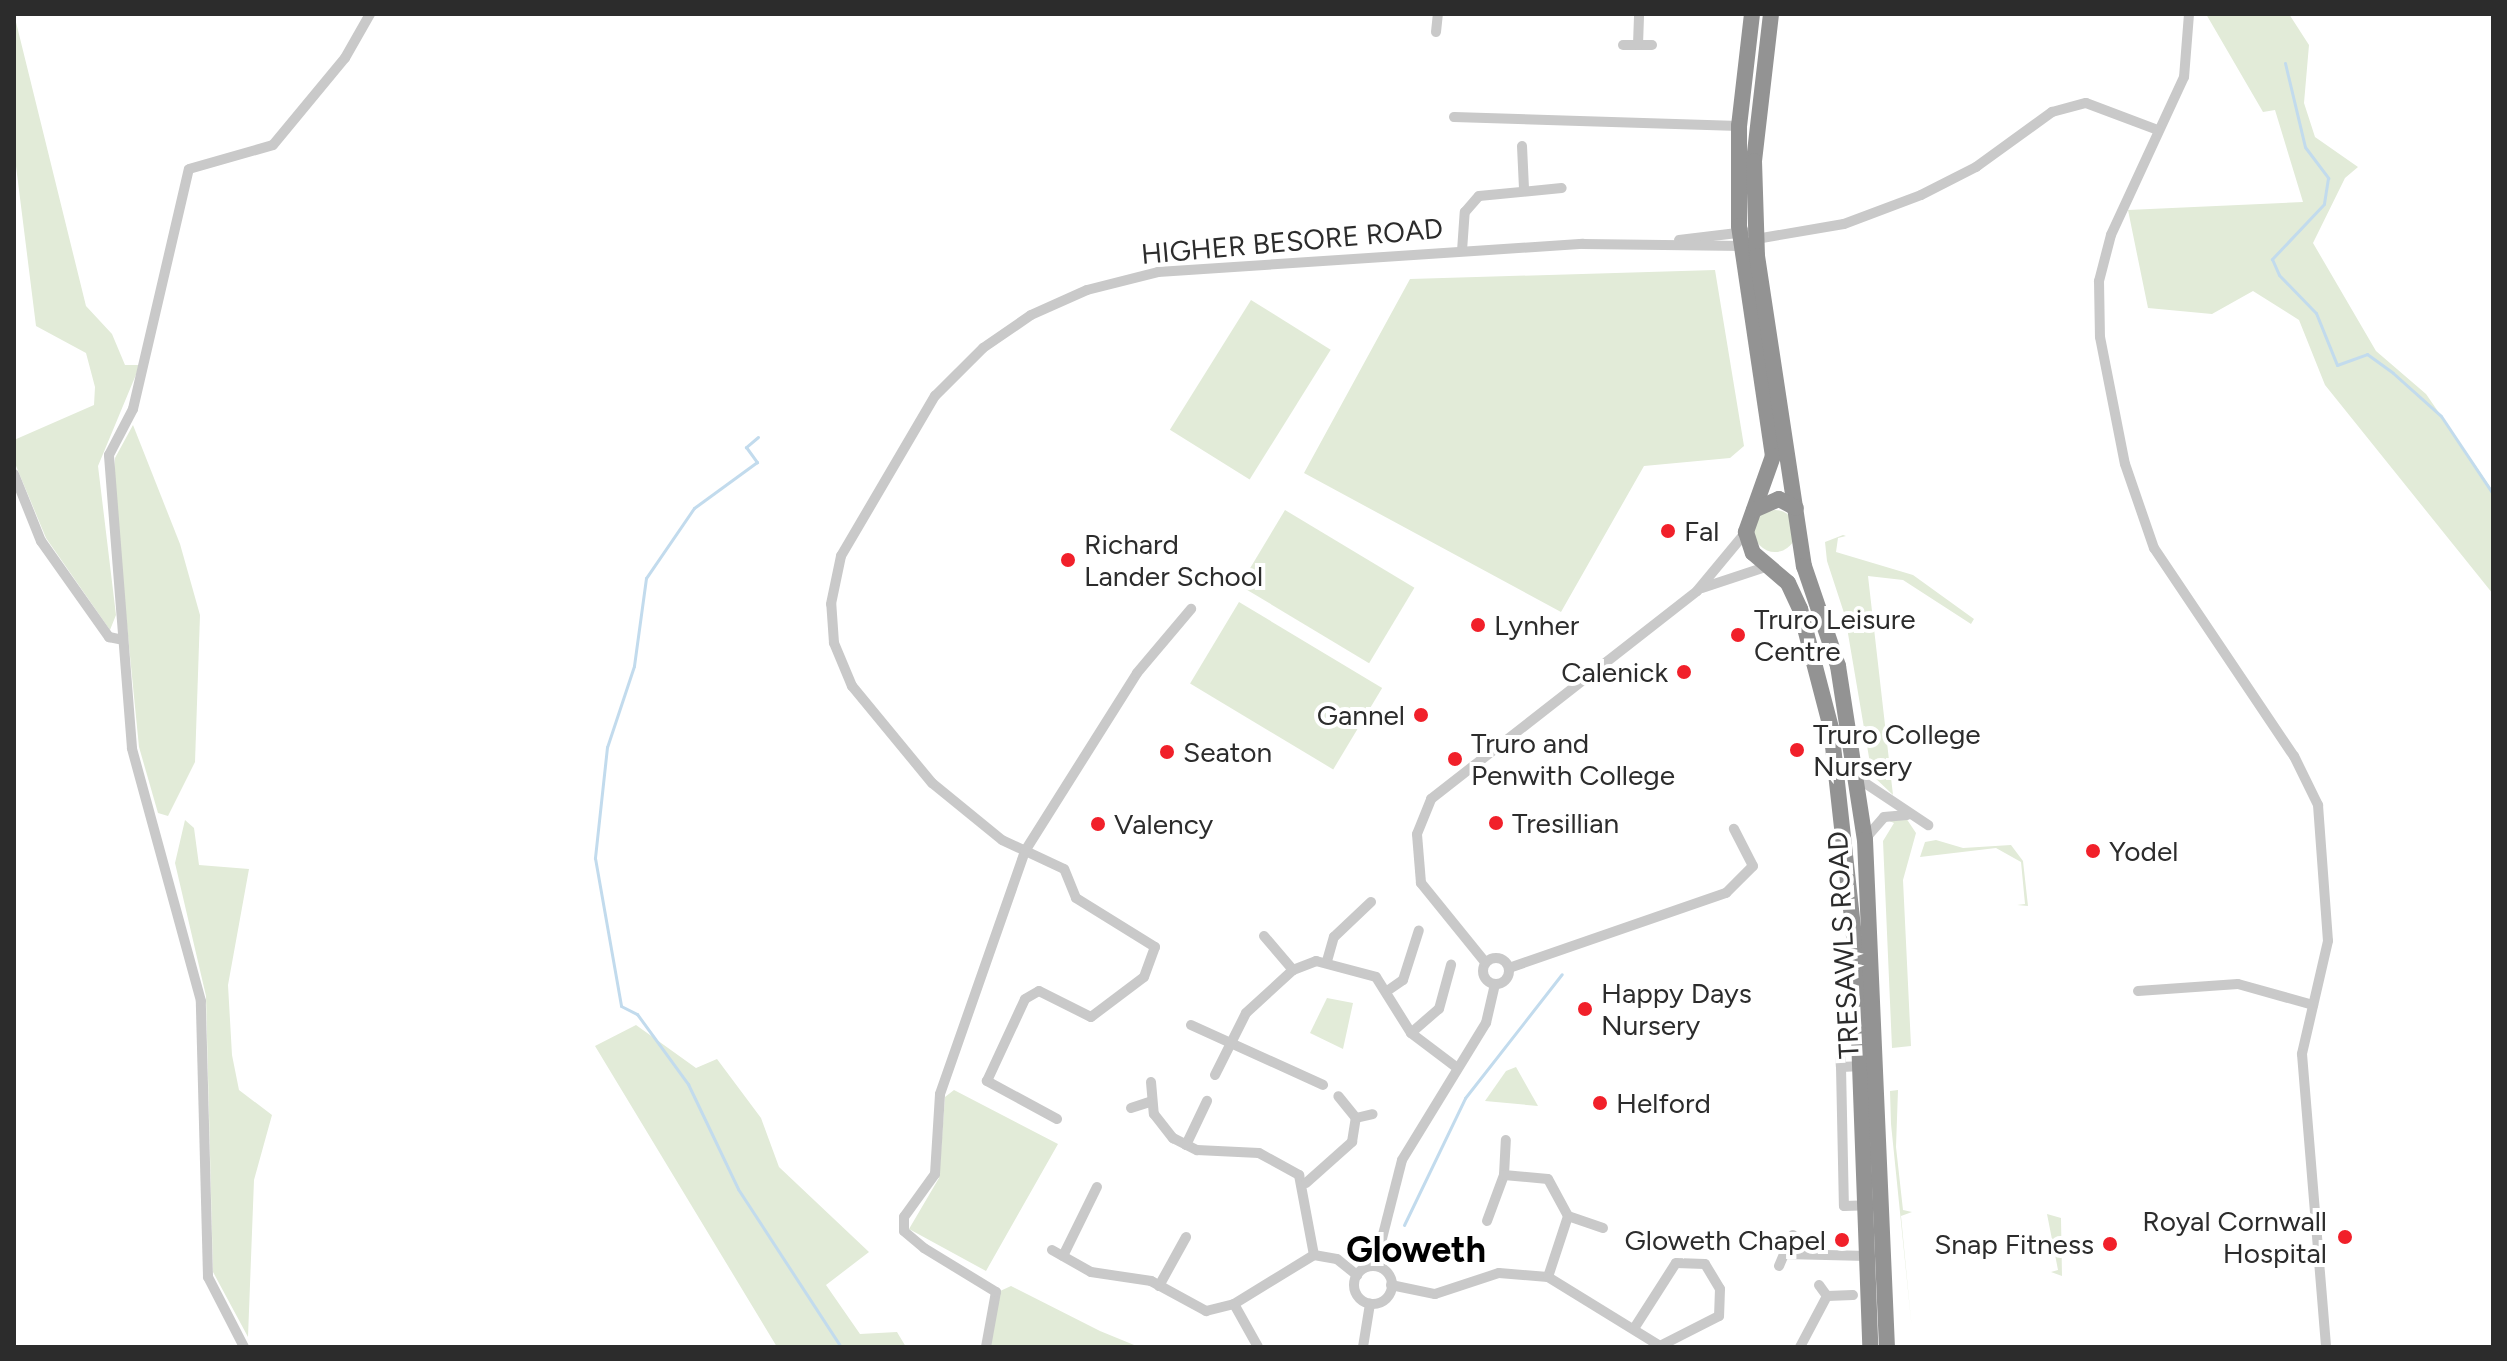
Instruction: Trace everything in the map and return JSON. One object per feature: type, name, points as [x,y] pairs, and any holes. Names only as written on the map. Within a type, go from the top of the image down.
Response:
[{"type":"highway","points":[[1750,14],[1739,126],[1750,239],[1773,456],[1746,532],[1769,566],[1801,549],[1750,239],[1755,149],[1771,14]]},
{"type":"highway","points":[[1753,511],[1779,499],[1796,508]]},
{"type":"highway","name":"TRESAWLS ROAD","points":[[1801,549],[1838,666],[1865,840],[1887,1347]]},
{"type":"highway","name":"TRESAWLS ROAD","points":[[1769,566],[1788,583],[1804,618],[1828,711],[1852,896],[1862,1066],[1870,1347]]},
{"type":"street","points":[[244,1347],[208,1277],[201,1001],[132,748],[109,455],[133,409],[189,169],[273,145],[345,58],[370,14]]},
{"type":"street","points":[[1436,32],[1438,14]]},
{"type":"street","points":[[1638,45],[1639,14]]},
{"type":"street","points":[[2189,14],[2184,77],[2111,235],[2099,281],[2107,387],[2154,548],[2294,756],[2318,805],[2328,941],[2302,1054],[2318,1216],[2326,1347]]},
{"type":"street","points":[[1623,45],[1652,45]]},
{"type":"street","name":"HIGHER BESORE ROAD","points":[[1057,1119],[987,1081],[1025,999],[1039,991],[1091,1017],[1144,977],[1156,954],[1076,898],[1064,869],[1025,851],[932,783],[852,686],[834,643],[831,604],[841,556],[914,425],[960,368],[1000,335],[1100,286],[1188,269],[1462,251],[1750,239],[1844,224],[1921,195],[1976,167],[2052,112],[2086,103],[2158,130]]},
{"type":"street","points":[[1454,117],[1739,126]]},
{"type":"street","points":[[1522,146],[1524,188]]},
{"type":"street","points":[[1462,251],[1463,220],[1473,200],[1524,188],[1562,188]]},
{"type":"street","points":[[14,474],[41,541],[109,637],[123,640]]},
{"type":"street","points":[[1495,984],[1484,977],[1485,962],[1421,883],[1417,834],[1431,799],[1697,591],[1746,532]]},
{"type":"street","points":[[1697,591],[1769,566]]},
{"type":"street","points":[[986,1347],[996,1292],[924,1248],[904,1231],[904,1217],[935,1174],[940,1094],[1025,851],[1137,673],[1191,609]]},
{"type":"street","points":[[1856,777],[1908,815],[1928,825]]},
{"type":"street","points":[[1865,840],[1884,817],[1908,815]]},
{"type":"street","points":[[1357,1275],[1375,1266],[1402,1160],[1456,1067],[1486,1023],[1495,984],[1509,968],[1726,893],[1753,866],[1734,829]]},
{"type":"street","points":[[1327,961],[1334,937],[1371,902]]},
{"type":"street","points":[[1390,989],[1403,980],[1419,930]]},
{"type":"street","points":[[1264,936],[1293,970]]},
{"type":"street","points":[[1485,962],[1496,957],[1509,968]]},
{"type":"street","points":[[1215,1075],[1246,1013],[1293,970],[1327,961],[1362,970],[1390,989],[1411,1033],[1456,1067]]},
{"type":"street","points":[[1411,1033],[1439,1009],[1451,965]]},
{"type":"street","points":[[2138,991],[2238,984],[2313,1005]]},
{"type":"street","points":[[1191,1025],[1319,1083],[1325,1071]]},
{"type":"street","points":[[1840,1054],[1844,1206],[1867,1205]]},
{"type":"street","points":[[1841,1067],[1862,1066]]},
{"type":"street","points":[[1151,1082],[1149,1102],[1163,1129],[1186,1145],[1259,1153],[1306,1183]]},
{"type":"street","points":[[1338,1096],[1356,1118]]},
{"type":"street","points":[[1186,1145],[1207,1101]]},
{"type":"street","points":[[1131,1108],[1149,1102]]},
{"type":"street","points":[[1356,1118],[1373,1114]]},
{"type":"street","points":[[1306,1183],[1345,1154],[1356,1118]]},
{"type":"street","points":[[1487,1221],[1504,1175],[1506,1140]]},
{"type":"street","points":[[1504,1175],[1548,1179],[1568,1216],[1603,1228]]},
{"type":"street","points":[[1306,1183],[1314,1255]]},
{"type":"street","points":[[1063,1256],[1097,1187]]},
{"type":"street","points":[[1548,1277],[1568,1216]]},
{"type":"street","points":[[1779,1266],[1793,1235]]},
{"type":"street","points":[[1159,1286],[1186,1237]]},
{"type":"street","points":[[1052,1250],[1091,1272],[1159,1286],[1196,1309],[1234,1304],[1314,1255],[1337,1259],[1357,1275]]},
{"type":"street","points":[[1784,1254],[1868,1256]]},
{"type":"street","points":[[1375,1266],[1391,1285],[1435,1294],[1499,1273],[1548,1277],[1662,1346],[1719,1316],[1720,1289],[1705,1264],[1676,1263],[1635,1327]]},
{"type":"street","points":[[1357,1275],[1356,1291],[1370,1304]]},
{"type":"street","points":[[1370,1304],[1384,1300],[1391,1285]]},
{"type":"street","points":[[1819,1285],[1827,1296]]},
{"type":"street","points":[[1827,1296],[1853,1295]]},
{"type":"street","points":[[1800,1347],[1827,1296]]},
{"type":"street","points":[[1234,1304],[1258,1347]]},
{"type":"street","points":[[1363,1347],[1370,1304]]},
{"type":"green space","points":[[14,14],[86,306],[112,334],[125,365],[140,365],[98,466],[116,615],[110,630],[46,538],[14,461],[14,440],[94,405],[95,387],[86,353],[36,326],[14,150]]},
{"type":"green space","points":[[2206,14],[2289,14],[2309,45],[2304,103],[2315,137],[2358,167],[2345,178],[2313,243],[2376,351],[2426,394],[2493,491],[2493,594],[2325,385],[2299,320],[2253,291],[2212,314],[2148,308],[2128,210],[2303,202],[2275,110],[2263,112]]},
{"type":"green space","points":[[1715,270],[1744,446],[1730,458],[1644,466],[1561,612],[1304,473],[1410,279]]},
{"type":"green space","points":[[1251,300],[1331,350],[1250,480],[1170,430]]},
{"type":"green space","points":[[133,425],[180,544],[200,615],[195,762],[168,816],[158,813],[139,747],[113,484],[115,458]]},
{"type":"green space","points":[[1285,510],[1414,588],[1369,663],[1240,585]]},
{"type":"green space","points":[[1775,510],[1790,516],[1796,531],[1790,546],[1775,552],[1760,546],[1754,531],[1760,516]]},
{"type":"green space","points":[[1843,535],[1846,536],[1838,538],[1836,552],[1913,575],[1974,619],[1971,624],[1903,580],[1868,576],[1893,795],[1872,775],[1845,616],[1827,561],[1825,542]]},
{"type":"green space","points":[[1239,602],[1382,688],[1333,769],[1190,683]]},
{"type":"green space","points":[[1906,818],[1916,833],[1903,880],[1911,1046],[1892,1048],[1883,841],[1894,823],[1887,820]]},
{"type":"green space","points":[[185,820],[194,828],[199,865],[249,869],[228,985],[232,1055],[239,1090],[272,1115],[254,1180],[248,1337],[213,1272],[206,996],[175,863]]},
{"type":"green space","points":[[1936,840],[1963,848],[2011,845],[2023,861],[2028,906],[2017,905],[2025,904],[2021,862],[1996,848],[1920,857],[1925,842]]},
{"type":"green space","points":[[1327,998],[1353,1003],[1343,1049],[1310,1033]]},
{"type":"green space","points":[[636,1025],[696,1068],[717,1059],[761,1118],[779,1167],[869,1252],[826,1285],[860,1334],[897,1332],[906,1347],[777,1347],[595,1046]]},
{"type":"green space","points":[[1516,1067],[1538,1106],[1485,1101],[1506,1071]]},
{"type":"green space","points":[[954,1090],[1058,1144],[986,1271],[909,1229],[939,1178],[945,1097]]},
{"type":"green space","points":[[1898,1090],[1896,1147],[1903,1210],[1912,1212],[1901,1216],[1912,1330],[1891,1124],[1890,1091]]},
{"type":"green space","points":[[2047,1214],[2061,1218],[2062,1276],[2051,1272],[2058,1270]]},
{"type":"green space","points":[[1011,1286],[1139,1347],[986,1347],[998,1292]]},
{"type":"waterway","points":[[2285,63],[2305,147],[2328,178],[2324,204],[2272,259],[2279,275],[2316,313],[2337,365],[2367,354],[2393,373],[2441,416],[2493,494]]},
{"type":"waterway","points":[[758,437],[746,447],[757,462],[694,508],[646,578],[634,666],[607,747],[595,858],[621,1006],[637,1014],[688,1084],[738,1189],[841,1347]]},
{"type":"waterway","points":[[1404,1225],[1465,1098],[1562,974]]},
{"type":"place","name":"Fal","points":[[1668,531]]},
{"type":"place","name":"Richard Lander School","points":[[1068,560]]},
{"type":"place","name":"Lynher","points":[[1478,625]]},
{"type":"place","name":"Truro Leisure Centre","points":[[1738,635]]},
{"type":"place","name":"Calenick","points":[[1684,672]]},
{"type":"place","name":"Gannel","points":[[1421,715]]},
{"type":"place","name":"Truro College Nursery","points":[[1797,750]]},
{"type":"place","name":"Seaton","points":[[1167,752]]},
{"type":"place","name":"Truro and Penwith College","points":[[1455,759]]},
{"type":"place","name":"Tresillian","points":[[1496,823]]},
{"type":"place","name":"Valency","points":[[1098,824]]},
{"type":"place","name":"Yodel","points":[[2093,851]]},
{"type":"place","name":"Happy Days Nursery","points":[[1585,1009]]},
{"type":"place","name":"Helford","points":[[1600,1103]]},
{"type":"place","name":"Royal Cornwall Hospital","points":[[2345,1237]]},
{"type":"place","name":"Gloweth Chapel","points":[[1842,1240]]},
{"type":"place","name":"Snap Fitness","points":[[2110,1244]]},
{"type":"district","name":"Gloweth","points":[[1416,1250]]}]
